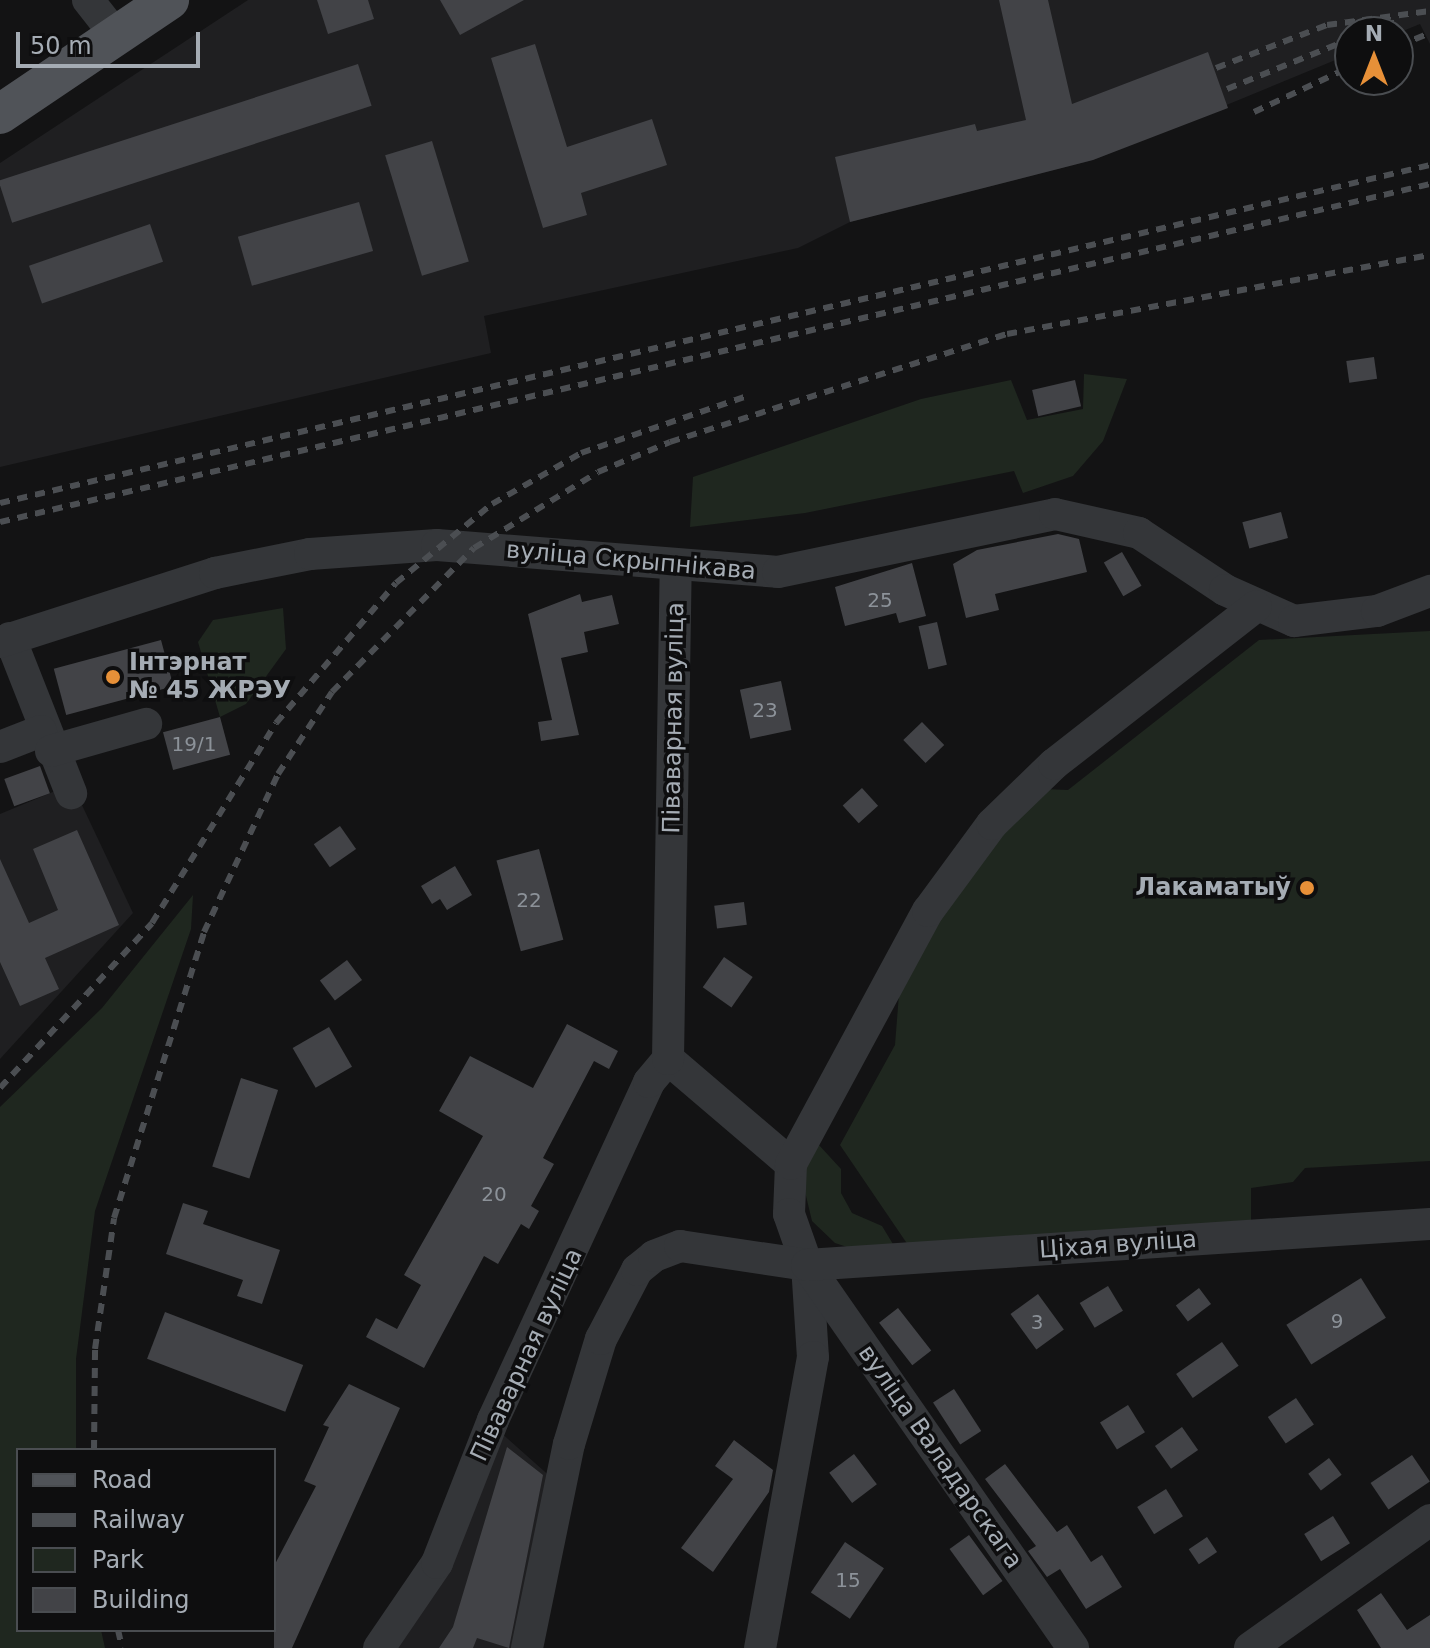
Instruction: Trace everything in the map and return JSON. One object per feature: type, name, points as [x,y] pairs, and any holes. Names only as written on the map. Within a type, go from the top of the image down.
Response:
[{"type":"main road","points":[[0,114],[169,0]]},
{"type":"street","points":[[88,0],[117,37]]},
{"type":"street","name":"вуліца Скрыпнікава","points":[[5,640],[215,573],[355,548],[437,545],[676,569],[778,572],[1025,519],[1085,516],[1139,533],[1256,606],[1294,621],[1320,620],[1430,591]]},
{"type":"street","name":"Піваварная вуліца","points":[[379,1648],[437,1563],[493,1420],[649,1082],[668,1059],[676,569]]},
{"type":"street","points":[[760,1648],[809,1385],[807,1265],[789,1214],[791,1164],[928,911],[992,824],[1054,764],[1256,606]]},
{"type":"street","points":[[5,640],[71,793]]},
{"type":"street","points":[[0,747],[146,724]]},
{"type":"street","points":[[668,1059],[791,1164]]},
{"type":"street","name":"Ціхая вуліца","points":[[527,1648],[569,1444],[601,1339],[637,1270],[680,1246],[807,1265],[1430,1224]]},
{"type":"street","name":"вуліца Валадарскага","points":[[807,1265],[1073,1648]]},
{"type":"street","points":[[1250,1648],[1430,1520]]},
{"type":"shaded area","points":[[248,0],[1430,0],[1430,44],[1420,24],[1414,26],[1414,16],[1334,16],[1334,61],[1093,160],[850,222],[798,248],[484,316],[491,353],[0,467],[0,163]]},
{"type":"shaded area","points":[[72,784],[133,913],[0,1059],[0,814]]},
{"type":"shaded area","points":[[499,1431],[553,1479],[517,1648],[390,1648]]},
{"type":"green space","points":[[1084,374],[1127,379],[1103,441],[1073,476],[1023,493],[1014,471],[805,513],[690,527],[693,477],[921,399],[1011,380],[1027,420],[1083,409]]},
{"type":"green space","points":[[283,608],[286,649],[246,704],[220,717],[198,642],[213,620]]},
{"type":"green space","points":[[1430,631],[1430,1161],[1305,1168],[1293,1182],[1251,1188],[1251,1224],[908,1245],[840,1145],[895,1045],[900,981],[955,887],[1044,789],[1068,790],[1259,640]]},
{"type":"green space","points":[[193,895],[191,929],[95,1211],[76,1359],[76,1448],[16,1448],[16,1632],[101,1632],[105,1648],[0,1648],[0,1107],[102,1008]]},
{"type":"green space","points":[[818,1144],[841,1169],[841,1193],[852,1213],[882,1226],[896,1249],[862,1252],[835,1243],[812,1221],[801,1175]]},
{"type":"building","points":[[317,0],[368,0],[374,19],[328,34]]},
{"type":"building","points":[[440,0],[524,0],[460,35]]},
{"type":"building","points":[[999,0],[1048,0],[1072,104],[1208,52],[1228,108],[1093,160],[850,222],[835,157],[975,124],[977,131],[1026,120]]},
{"type":"building","points":[[535,44],[567,147],[652,119],[667,165],[581,193],[587,215],[543,228],[491,58]]},
{"type":"building","points":[[358,64],[372,106],[12,223],[0,180]]},
{"type":"building","points":[[432,141],[469,261],[422,276],[385,155]]},
{"type":"building","points":[[359,202],[373,251],[252,286],[238,237]]},
{"type":"building","points":[[150,224],[163,262],[42,303],[29,266]]},
{"type":"building","points":[[1374,357],[1377,379],[1349,383],[1346,361]]},
{"type":"building","points":[[1075,380],[1081,406],[1038,416],[1032,390]]},
{"type":"building","points":[[1281,512],[1288,538],[1249,548],[1242,522]]},
{"type":"building","points":[[1058,534],[1079,539],[1087,572],[995,594],[999,610],[966,618],[953,564],[977,550]]},
{"type":"building","points":[[1122,552],[1142,586],[1123,596],[1104,562]]},
{"type":"building","points":[[912,563],[926,616],[899,623],[896,613],[845,626],[835,587]]},
{"type":"building","points":[[580,594],[582,602],[612,595],[619,624],[584,632],[588,652],[561,658],[579,735],[541,741],[538,722],[552,720],[528,614]]},
{"type":"building","points":[[937,622],[947,665],[928,669],[918,626]]},
{"type":"building","name":"Інтэрнат № 45 ЖРЭУ","points":[[161,640],[173,686],[66,715],[54,669]]},
{"type":"building","points":[[781,681],[791,730],[750,739],[740,690]]},
{"type":"building","points":[[220,717],[230,755],[173,770],[163,732]]},
{"type":"building","points":[[922,722],[944,745],[926,763],[903,740]]},
{"type":"building","points":[[40,766],[50,793],[14,806],[4,779]]},
{"type":"building","points":[[862,788],[878,806],[859,823],[843,805]]},
{"type":"building","points":[[340,826],[356,849],[330,867],[314,844]]},
{"type":"building","points":[[77,830],[119,925],[45,958],[59,989],[20,1006],[0,962],[0,859],[29,923],[58,910],[33,849]]},
{"type":"building","points":[[539,849],[563,940],[521,951],[496,860]]},
{"type":"building","points":[[455,866],[472,895],[447,910],[440,899],[432,904],[421,886]]},
{"type":"building","points":[[744,902],[747,925],[717,928],[714,906]]},
{"type":"building","points":[[724,957],[753,977],[731,1007],[703,987]]},
{"type":"building","points":[[347,960],[362,980],[335,1000],[320,980]]},
{"type":"building","points":[[567,1024],[618,1051],[609,1069],[594,1061],[543,1158],[554,1164],[531,1206],[539,1211],[529,1229],[521,1224],[498,1264],[484,1256],[424,1368],[366,1337],[376,1318],[397,1329],[421,1285],[404,1275],[483,1136],[439,1111],[470,1056],[533,1088]]},
{"type":"building","points":[[329,1027],[352,1067],[316,1088],[293,1048]]},
{"type":"building","points":[[241,1078],[278,1090],[249,1178],[212,1166]]},
{"type":"building","points":[[183,1203],[208,1211],[203,1224],[280,1250],[262,1304],[237,1296],[243,1280],[166,1254]]},
{"type":"building","points":[[1361,1278],[1386,1318],[1311,1364],[1286,1325]]},
{"type":"building","points":[[1108,1286],[1123,1311],[1095,1328],[1080,1303]]},
{"type":"building","points":[[1199,1288],[1211,1304],[1188,1321],[1176,1305]]},
{"type":"building","points":[[1038,1294],[1064,1330],[1036,1350],[1010,1314]]},
{"type":"building","points":[[898,1308],[931,1351],[912,1365],[879,1323]]},
{"type":"building","points":[[165,1312],[303,1365],[285,1412],[147,1359]]},
{"type":"building","points":[[1222,1342],[1239,1366],[1193,1398],[1176,1374]]},
{"type":"building","points":[[349,1384],[400,1408],[292,1648],[274,1648],[276,1562],[316,1486],[304,1481],[329,1427],[323,1425]]},
{"type":"building","points":[[954,1389],[981,1431],[960,1445],[933,1403]]},
{"type":"building","points":[[1296,1398],[1314,1425],[1286,1444],[1268,1417]]},
{"type":"building","points":[[1128,1405],[1145,1432],[1117,1450],[1100,1422]]},
{"type":"building","points":[[1182,1427],[1198,1450],[1171,1469],[1155,1446]]},
{"type":"building","points":[[734,1440],[773,1470],[769,1492],[713,1572],[681,1548],[733,1479],[715,1466]]},
{"type":"building","points":[[507,1447],[543,1475],[509,1648],[477,1638],[473,1648],[439,1648],[453,1627]]},
{"type":"building","points":[[854,1454],[877,1484],[852,1503],[829,1473]]},
{"type":"building","points":[[1412,1455],[1430,1482],[1388,1509],[1371,1483]]},
{"type":"building","points":[[1329,1458],[1342,1475],[1321,1490],[1308,1474]]},
{"type":"building","points":[[1005,1464],[1057,1532],[1067,1525],[1091,1562],[1102,1555],[1122,1587],[1086,1609],[1060,1569],[1047,1577],[1028,1551],[1036,1546],[985,1479]]},
{"type":"building","points":[[1166,1489],[1183,1516],[1154,1534],[1137,1507]]},
{"type":"building","points":[[1333,1516],[1350,1543],[1321,1561],[1304,1534]]},
{"type":"building","points":[[969,1535],[1003,1581],[983,1595],[950,1549]]},
{"type":"building","points":[[1207,1537],[1217,1552],[1199,1564],[1189,1549]]},
{"type":"building","points":[[845,1542],[884,1568],[850,1619],[811,1593]]},
{"type":"building","points":[[1381,1593],[1407,1630],[1430,1615],[1430,1648],[1381,1648],[1357,1610]]},
{"type":"railway","points":[[1216,68],[1327,25],[1430,11]]},
{"type":"railway","points":[[1414,40],[1430,33]]},
{"type":"railway","points":[[1227,89],[1334,46]]},
{"type":"railway","points":[[1254,112],[1334,74]]},
{"type":"railway","points":[[0,503],[1430,165]]},
{"type":"railway","points":[[0,522],[1430,184]]},
{"type":"railway","points":[[94,1448],[95,1349],[114,1218],[204,932],[278,774],[332,692],[474,548],[598,472],[670,442],[1007,334],[1430,255]]},
{"type":"railway","points":[[0,1088],[152,923],[276,723],[396,583],[492,504],[581,453],[745,397]]},
{"type":"railway","points":[[118,1632],[122,1648]]},
{"type":"place","name":"Інтэрнат № 45 ЖРЭУ","points":[[113,677]]},
{"type":"place","name":"Лакаматыў","points":[[1307,888]]}]
